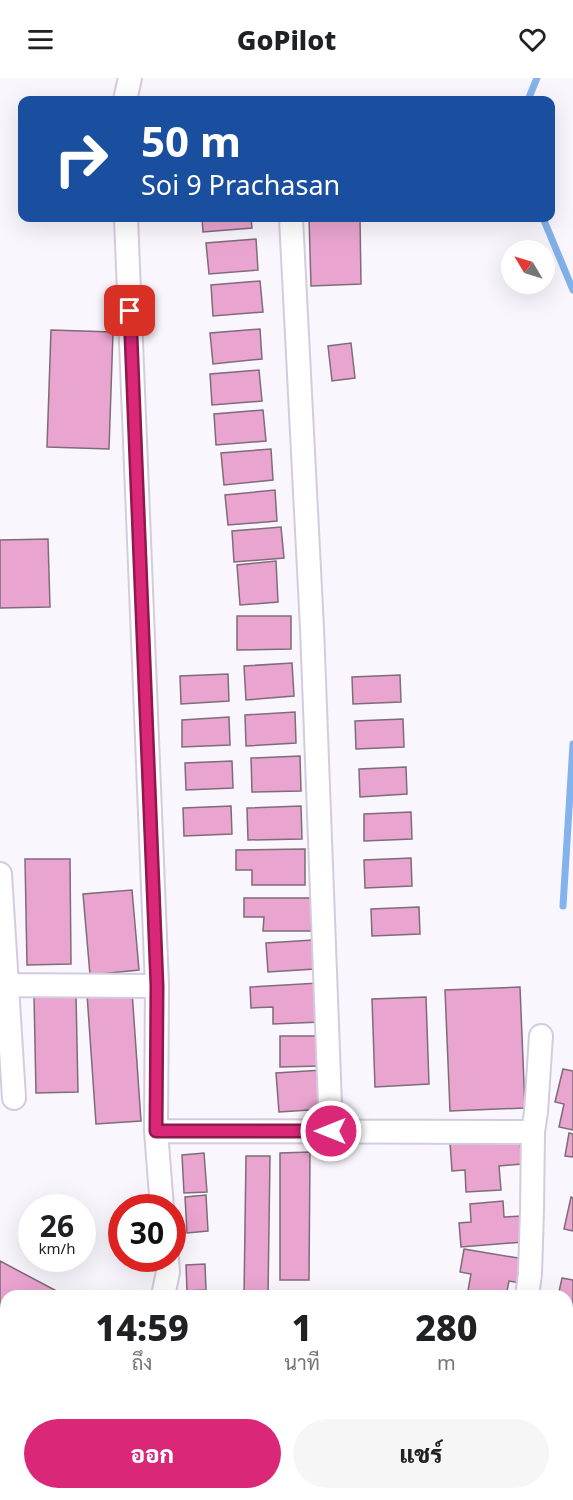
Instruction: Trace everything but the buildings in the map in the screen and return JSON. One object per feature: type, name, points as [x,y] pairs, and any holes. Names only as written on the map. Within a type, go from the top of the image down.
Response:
[{"type":"street","points":[[126,96],[130,78]]},
{"type":"street","points":[[126,222],[157,986],[156,1131],[161,1194]]},
{"type":"street","points":[[291,222],[312,628],[331,1131]]},
{"type":"street","points":[[0,874],[4,985],[14,1098]]},
{"type":"street","points":[[4,985],[157,986]]},
{"type":"street","points":[[528,1290],[532,1221],[532,1131],[536,1112],[541,1036]]},
{"type":"street","points":[[156,1131],[532,1131]]},
{"type":"street","points":[[164,1290],[168,1272]]},
{"type":"waterway","points":[[530,96],[537,78]]},
{"type":"waterway","points":[[545,222],[573,290]]},
{"type":"waterway","points":[[563,906],[573,744]]},
{"type":"route","points":[[130,311],[157,986],[156,1131],[331,1131]]}]
